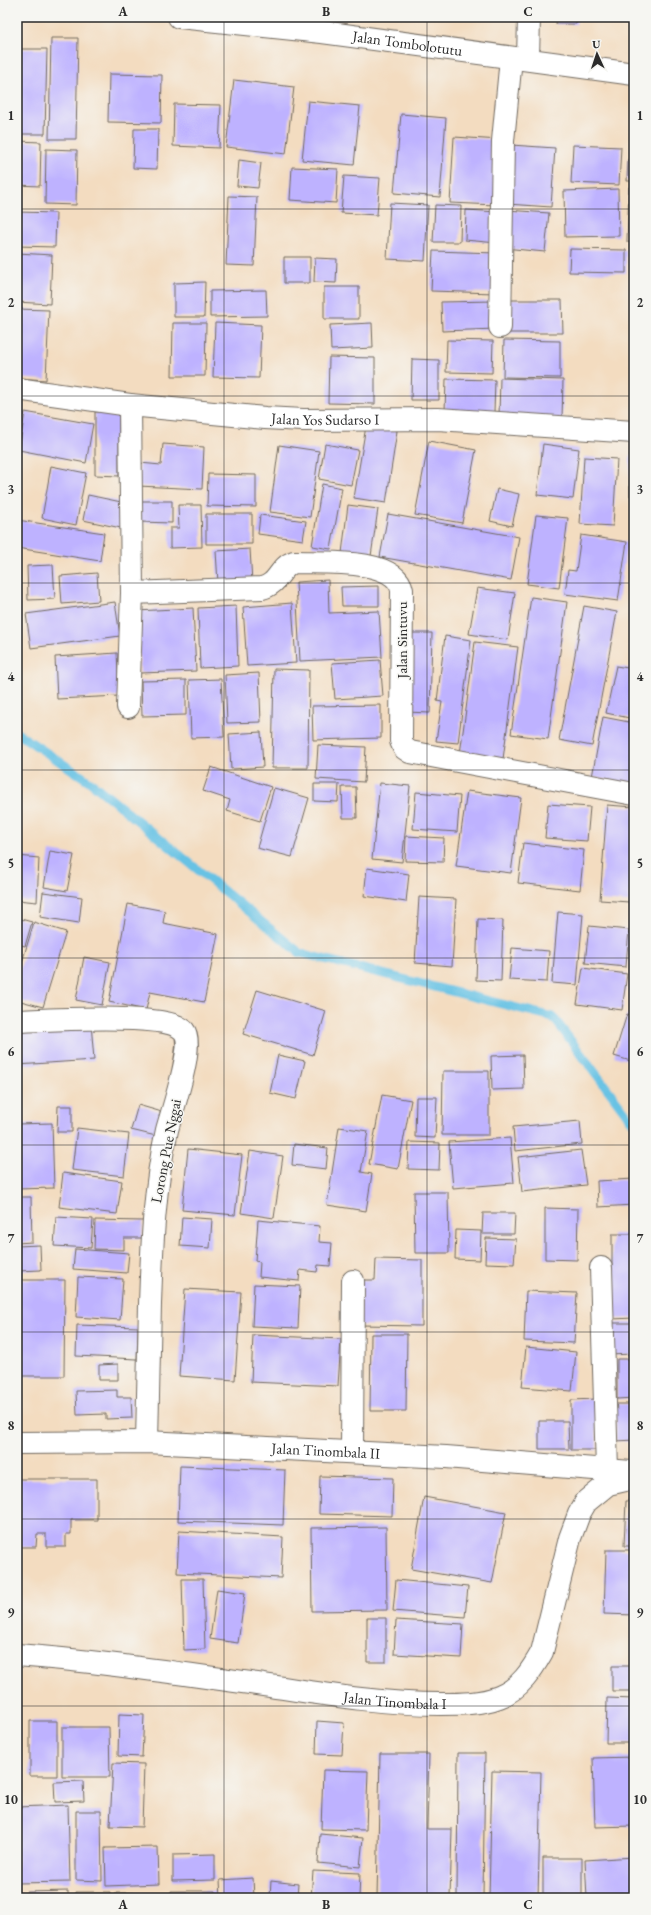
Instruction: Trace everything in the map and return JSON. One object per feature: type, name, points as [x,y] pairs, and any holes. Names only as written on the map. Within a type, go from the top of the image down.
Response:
[{"type":"street","name":"Jalan Tombolotutu","points":[[180,17],[322,32],[634,74]]},
{"type":"street","points":[[500,327],[503,141],[529,17]]},
{"type":"street","name":"Jalan Yos Sudarso I","points":[[17,389],[130,405],[265,418],[303,420],[438,419],[634,432]]},
{"type":"street","points":[[128,707],[132,593],[130,405]]},
{"type":"street","name":"Jalan Sintuvu","points":[[132,593],[262,588],[273,584],[285,567],[294,562],[357,564],[376,567],[397,579],[402,590],[401,741],[404,748],[410,752],[634,794]]},
{"type":"street","name":"Lorong Pue Nggai","points":[[17,1021],[129,1018],[172,1024],[184,1030],[189,1042],[167,1131],[157,1185],[152,1254],[147,1442]]},
{"type":"street","points":[[601,1268],[607,1470]]},
{"type":"street","points":[[352,1452],[353,1281]]},
{"type":"street","name":"Jalan Tinombala II","points":[[17,1443],[147,1442],[446,1457],[634,1472]]},
{"type":"street","name":"Jalan Tinombala I","points":[[17,1655],[117,1664],[367,1700],[420,1704],[457,1704],[489,1701],[512,1690],[523,1680],[533,1669],[542,1652],[570,1538],[578,1514],[586,1502],[608,1484],[634,1478]]},
{"type":"building","points":[[557,17],[577,17],[576,24],[556,24]]},
{"type":"building","points":[[51,38],[78,38],[76,139],[49,139]]},
{"type":"building","points":[[17,49],[47,49],[45,134],[17,134]]},
{"type":"building","points":[[109,74],[162,75],[161,123],[108,122]]},
{"type":"building","points":[[234,80],[294,87],[286,154],[226,147]]},
{"type":"building","points":[[308,101],[360,106],[354,165],[302,160]]},
{"type":"building","points":[[174,104],[221,105],[219,148],[173,146]]},
{"type":"building","points":[[401,114],[446,118],[440,197],[394,193]]},
{"type":"building","points":[[633,121],[634,151],[631,151]]},
{"type":"building","points":[[134,129],[158,129],[157,169],[133,168]]},
{"type":"building","points":[[454,137],[500,140],[496,205],[450,203]]},
{"type":"building","points":[[17,141],[41,142],[40,186],[17,185]]},
{"type":"building","points":[[511,145],[555,148],[551,207],[507,204]]},
{"type":"building","points":[[573,145],[621,147],[619,185],[571,183]]},
{"type":"building","points":[[46,149],[77,150],[76,205],[45,204]]},
{"type":"building","points":[[628,159],[634,159],[634,181],[627,181]]},
{"type":"building","points":[[239,160],[261,163],[258,188],[237,186]]},
{"type":"building","points":[[292,167],[338,169],[336,203],[290,200]]},
{"type":"building","points":[[344,176],[380,178],[377,215],[341,213]]},
{"type":"building","points":[[629,187],[634,187],[634,243],[627,242]]},
{"type":"building","points":[[618,189],[619,236],[565,237],[564,191]]},
{"type":"building","points":[[229,196],[257,197],[254,266],[226,265]]},
{"type":"building","points":[[390,203],[428,205],[425,261],[387,259]]},
{"type":"building","points":[[435,205],[461,206],[460,242],[433,242]]},
{"type":"building","points":[[466,210],[499,212],[497,243],[465,240]]},
{"type":"building","points":[[507,210],[549,213],[545,252],[504,248]]},
{"type":"building","points":[[17,212],[56,213],[55,247],[17,246]]},
{"type":"building","points":[[570,249],[626,250],[626,273],[569,272]]},
{"type":"building","points":[[433,251],[496,253],[495,293],[431,291]]},
{"type":"building","points":[[17,253],[52,255],[50,304],[17,302]]},
{"type":"building","points":[[284,257],[310,257],[310,283],[284,283]]},
{"type":"building","points":[[315,258],[337,259],[336,283],[314,282]]},
{"type":"building","points":[[205,282],[204,317],[174,317],[174,283]]},
{"type":"building","points":[[324,287],[359,287],[359,319],[324,319]]},
{"type":"building","points":[[266,290],[267,316],[210,317],[210,291]]},
{"type":"building","points":[[501,300],[562,300],[563,333],[502,333]]},
{"type":"building","points":[[495,301],[496,329],[442,331],[441,302]]},
{"type":"building","points":[[17,309],[49,310],[46,380],[17,378]]},
{"type":"building","points":[[173,323],[206,323],[205,376],[172,376]]},
{"type":"building","points":[[215,323],[261,325],[259,378],[213,377]]},
{"type":"building","points":[[372,323],[373,348],[331,350],[330,325]]},
{"type":"building","points":[[447,340],[493,341],[492,373],[446,372]]},
{"type":"building","points":[[504,340],[560,341],[560,378],[503,377]]},
{"type":"building","points":[[329,357],[375,358],[375,404],[328,403]]},
{"type":"building","points":[[412,359],[439,360],[439,400],[411,400]]},
{"type":"building","points":[[500,378],[563,380],[562,419],[499,416]]},
{"type":"building","points":[[446,379],[495,380],[494,412],[445,411]]},
{"type":"building","points":[[25,412],[93,424],[86,463],[19,450]]},
{"type":"building","points":[[95,412],[119,412],[119,476],[95,475]]},
{"type":"building","points":[[366,426],[397,431],[386,503],[354,498]]},
{"type":"building","points":[[429,441],[476,450],[462,523],[415,515]]},
{"type":"building","points":[[163,444],[204,447],[202,489],[138,486],[140,463],[161,465]]},
{"type":"building","points":[[325,444],[358,450],[351,485],[319,479]]},
{"type":"building","points":[[543,444],[579,449],[573,499],[537,495]]},
{"type":"building","points":[[279,445],[319,451],[310,517],[270,512]]},
{"type":"building","points":[[630,455],[634,455],[634,496],[630,496]]},
{"type":"building","points":[[584,457],[617,459],[613,526],[580,524]]},
{"type":"building","points":[[51,466],[86,473],[76,525],[42,518]]},
{"type":"building","points":[[208,474],[256,475],[256,507],[207,506]]},
{"type":"building","points":[[322,484],[342,488],[331,549],[312,546]]},
{"type":"building","points":[[497,489],[519,494],[512,526],[490,521]]},
{"type":"building","points":[[88,495],[126,503],[121,528],[83,520]]},
{"type":"building","points":[[139,501],[172,501],[172,523],[139,522]]},
{"type":"building","points":[[178,505],[201,505],[202,547],[170,548],[170,528],[179,528]]},
{"type":"building","points":[[348,505],[378,509],[371,556],[342,553]]},
{"type":"building","points":[[206,514],[252,514],[252,544],[206,544]]},
{"type":"building","points":[[388,514],[519,537],[511,580],[380,557]]},
{"type":"building","points":[[260,515],[306,521],[303,540],[258,534]]},
{"type":"building","points":[[536,515],[568,518],[559,588],[527,584]]},
{"type":"building","points":[[17,520],[104,533],[100,561],[17,548]]},
{"type":"building","points":[[581,535],[627,542],[618,601],[565,594],[568,570],[576,571]]},
{"type":"building","points":[[250,549],[252,582],[218,583],[216,551]]},
{"type":"building","points":[[53,565],[55,599],[28,600],[27,566]]},
{"type":"building","points":[[97,573],[99,601],[62,604],[60,576]]},
{"type":"building","points":[[328,580],[329,613],[379,611],[382,657],[300,661],[296,582]]},
{"type":"building","points":[[379,586],[379,606],[342,606],[341,587]]},
{"type":"building","points":[[477,588],[515,593],[508,640],[469,634]]},
{"type":"building","points":[[531,597],[567,602],[548,739],[511,734]]},
{"type":"building","points":[[115,602],[120,636],[31,648],[26,614]]},
{"type":"building","points":[[292,603],[296,663],[247,666],[243,607]]},
{"type":"building","points":[[236,606],[238,666],[200,668],[198,608]]},
{"type":"building","points":[[584,606],[617,612],[592,746],[559,740]]},
{"type":"building","points":[[193,608],[196,671],[140,673],[137,611]]},
{"type":"building","points":[[408,633],[432,633],[430,713],[406,712]]},
{"type":"building","points":[[445,636],[471,640],[458,743],[436,741],[442,702],[437,701]]},
{"type":"building","points":[[475,642],[518,647],[503,759],[460,754]]},
{"type":"building","points":[[633,648],[634,663],[631,663]]},
{"type":"building","points":[[117,653],[119,696],[57,699],[55,657]]},
{"type":"building","points":[[380,660],[383,696],[335,699],[332,663]]},
{"type":"building","points":[[616,666],[634,669],[634,719],[606,713]]},
{"type":"building","points":[[274,669],[309,670],[308,768],[272,768]]},
{"type":"building","points":[[259,673],[261,722],[227,723],[225,675]]},
{"type":"building","points":[[221,679],[224,737],[191,738],[189,680]]},
{"type":"building","points":[[186,680],[186,715],[142,716],[141,681]]},
{"type":"building","points":[[381,705],[381,738],[313,740],[312,706]]},
{"type":"building","points":[[603,717],[634,723],[634,785],[592,777]]},
{"type":"building","points":[[261,732],[263,767],[231,769],[229,734]]},
{"type":"building","points":[[318,745],[366,747],[364,782],[316,779]]},
{"type":"building","points":[[211,767],[271,787],[260,821],[227,811],[230,800],[203,791]]},
{"type":"building","points":[[380,783],[410,786],[402,862],[372,859]]},
{"type":"building","points":[[314,784],[339,784],[338,802],[314,801]]},
{"type":"building","points":[[342,787],[356,787],[357,818],[343,818]]},
{"type":"building","points":[[274,788],[309,798],[292,857],[257,848]]},
{"type":"building","points":[[467,791],[521,798],[511,873],[456,866]]},
{"type":"building","points":[[416,792],[460,796],[457,832],[413,829]]},
{"type":"building","points":[[548,804],[590,807],[587,841],[545,838]]},
{"type":"building","points":[[607,805],[634,807],[634,835],[629,902],[600,900]]},
{"type":"building","points":[[406,836],[444,838],[443,862],[405,861]]},
{"type":"building","points":[[523,843],[584,850],[580,890],[518,883]]},
{"type":"building","points":[[50,851],[74,855],[67,891],[44,887]]},
{"type":"building","points":[[17,856],[39,858],[37,902],[17,900]]},
{"type":"building","points":[[367,868],[409,874],[406,902],[364,896]]},
{"type":"building","points":[[43,892],[82,897],[79,923],[40,917]]},
{"type":"building","points":[[419,897],[456,899],[452,966],[415,963]]},
{"type":"building","points":[[128,904],[165,911],[163,923],[218,934],[204,1002],[150,992],[146,1010],[109,1002]]},
{"type":"building","points":[[558,912],[583,914],[577,985],[552,983]]},
{"type":"building","points":[[17,918],[32,922],[25,946],[17,944]]},
{"type":"building","points":[[478,919],[503,920],[501,981],[476,980]]},
{"type":"building","points":[[34,922],[66,932],[43,1007],[17,1000],[17,979]]},
{"type":"building","points":[[589,926],[629,930],[626,967],[585,963]]},
{"type":"building","points":[[512,948],[549,951],[547,982],[509,980]]},
{"type":"building","points":[[84,957],[110,962],[102,1005],[76,1000]]},
{"type":"building","points":[[583,968],[627,974],[622,1010],[577,1004]]},
{"type":"building","points":[[257,990],[326,1011],[313,1055],[243,1034]]},
{"type":"building","points":[[627,1014],[634,1016],[634,1062],[614,1056]]},
{"type":"building","points":[[91,1023],[94,1060],[17,1065],[17,1028]]},
{"type":"building","points":[[278,1055],[305,1061],[296,1099],[270,1093]]},
{"type":"building","points":[[523,1055],[524,1089],[492,1090],[491,1056]]},
{"type":"building","points":[[443,1071],[489,1071],[489,1135],[442,1135]]},
{"type":"building","points":[[382,1095],[411,1100],[398,1169],[369,1164]]},
{"type":"building","points":[[416,1097],[437,1097],[435,1138],[415,1137]]},
{"type":"building","points":[[138,1105],[162,1112],[156,1136],[131,1130]]},
{"type":"building","points":[[58,1106],[72,1106],[72,1132],[57,1132]]},
{"type":"building","points":[[580,1121],[582,1144],[515,1151],[513,1127]]},
{"type":"building","points":[[52,1123],[54,1188],[17,1189],[17,1124]]},
{"type":"building","points":[[339,1127],[368,1131],[361,1172],[372,1174],[366,1211],[327,1205]]},
{"type":"building","points":[[77,1128],[129,1134],[124,1176],[72,1170]]},
{"type":"building","points":[[510,1138],[514,1183],[453,1188],[449,1142]]},
{"type":"building","points":[[409,1142],[440,1143],[439,1170],[408,1169]]},
{"type":"building","points":[[294,1144],[328,1148],[326,1169],[292,1165]]},
{"type":"building","points":[[188,1149],[242,1155],[235,1215],[182,1210]]},
{"type":"building","points":[[581,1150],[586,1185],[522,1192],[518,1157]]},
{"type":"building","points":[[250,1151],[283,1156],[274,1218],[241,1213]]},
{"type":"building","points":[[63,1173],[122,1181],[117,1214],[59,1207]]},
{"type":"building","points":[[634,1179],[634,1205],[598,1207],[597,1181]]},
{"type":"building","points":[[414,1192],[448,1192],[449,1253],[415,1253]]},
{"type":"building","points":[[17,1197],[31,1197],[32,1242],[17,1243]]},
{"type":"building","points":[[545,1208],[578,1209],[577,1260],[545,1259]]},
{"type":"building","points":[[483,1213],[515,1213],[514,1234],[482,1234]]},
{"type":"building","points":[[56,1217],[93,1219],[91,1248],[54,1246]]},
{"type":"building","points":[[182,1217],[212,1219],[210,1248],[180,1246]]},
{"type":"building","points":[[95,1220],[143,1221],[142,1238],[124,1238],[124,1250],[94,1249]]},
{"type":"building","points":[[258,1220],[320,1226],[319,1242],[332,1243],[330,1266],[318,1265],[317,1272],[300,1270],[299,1281],[259,1277],[260,1262],[255,1261]]},
{"type":"building","points":[[456,1230],[481,1231],[480,1260],[455,1259]]},
{"type":"building","points":[[612,1234],[634,1234],[634,1318],[612,1319]]},
{"type":"building","points":[[486,1238],[516,1239],[514,1264],[485,1263]]},
{"type":"building","points":[[40,1245],[41,1270],[17,1271],[17,1246]]},
{"type":"building","points":[[75,1249],[129,1253],[127,1273],[73,1269]]},
{"type":"building","points":[[376,1259],[422,1260],[422,1326],[360,1325],[361,1280],[375,1280]]},
{"type":"building","points":[[78,1277],[123,1279],[120,1320],[76,1317]]},
{"type":"building","points":[[17,1280],[65,1280],[64,1376],[17,1376]]},
{"type":"building","points":[[254,1284],[300,1286],[298,1328],[252,1326]]},
{"type":"building","points":[[185,1289],[241,1292],[235,1380],[179,1376]]},
{"type":"building","points":[[526,1291],[577,1293],[574,1343],[524,1341]]},
{"type":"building","points":[[608,1323],[634,1323],[634,1354],[608,1355]]},
{"type":"building","points":[[77,1325],[138,1327],[137,1359],[76,1356]]},
{"type":"building","points":[[371,1334],[407,1334],[406,1411],[370,1411]]},
{"type":"building","points":[[253,1335],[341,1339],[338,1386],[251,1382]]},
{"type":"building","points":[[526,1347],[576,1352],[572,1391],[522,1387]]},
{"type":"building","points":[[617,1359],[634,1359],[634,1398],[617,1399]]},
{"type":"building","points":[[118,1364],[118,1380],[99,1380],[99,1365]]},
{"type":"building","points":[[117,1390],[117,1397],[131,1397],[132,1418],[106,1419],[106,1414],[77,1415],[76,1391]]},
{"type":"building","points":[[596,1399],[597,1450],[571,1450],[571,1400]]},
{"type":"building","points":[[616,1404],[634,1404],[634,1440],[616,1441]]},
{"type":"building","points":[[539,1421],[568,1421],[569,1449],[539,1449]]},
{"type":"building","points":[[180,1466],[285,1470],[283,1525],[178,1521]]},
{"type":"building","points":[[320,1476],[393,1478],[392,1516],[319,1514]]},
{"type":"building","points":[[17,1479],[97,1479],[97,1520],[71,1520],[71,1534],[66,1534],[66,1547],[46,1547],[46,1534],[37,1534],[36,1547],[17,1547]]},
{"type":"building","points":[[424,1497],[506,1512],[492,1583],[411,1569]]},
{"type":"building","points":[[626,1501],[634,1501],[634,1546],[624,1546]]},
{"type":"building","points":[[386,1527],[387,1610],[312,1611],[311,1528]]},
{"type":"building","points":[[179,1531],[283,1537],[281,1578],[177,1573]]},
{"type":"building","points":[[606,1550],[634,1550],[634,1615],[604,1614]]},
{"type":"building","points":[[182,1579],[203,1579],[205,1649],[184,1650]]},
{"type":"building","points":[[396,1580],[468,1587],[465,1617],[393,1611]]},
{"type":"building","points":[[217,1589],[245,1593],[238,1643],[210,1639]]},
{"type":"building","points":[[367,1618],[386,1618],[386,1662],[367,1662]]},
{"type":"building","points":[[396,1620],[463,1624],[461,1658],[394,1654]]},
{"type":"building","points":[[612,1666],[634,1666],[634,1691],[612,1691]]},
{"type":"building","points":[[607,1698],[634,1699],[634,1743],[606,1743]]},
{"type":"building","points":[[119,1714],[144,1715],[142,1757],[118,1756]]},
{"type":"building","points":[[30,1721],[57,1721],[57,1776],[30,1776]]},
{"type":"building","points":[[317,1721],[344,1723],[342,1755],[316,1754]]},
{"type":"building","points":[[62,1727],[109,1727],[110,1777],[62,1777]]},
{"type":"building","points":[[17,1729],[19,1729],[20,1765],[17,1765]]},
{"type":"building","points":[[458,1753],[485,1753],[483,1898],[457,1898]]},
{"type":"building","points":[[380,1754],[429,1754],[427,1829],[452,1829],[450,1898],[377,1898]]},
{"type":"building","points":[[634,1757],[634,1826],[595,1827],[593,1758]]},
{"type":"building","points":[[113,1763],[144,1764],[142,1827],[110,1826]]},
{"type":"building","points":[[323,1770],[368,1771],[366,1830],[321,1829]]},
{"type":"building","points":[[492,1771],[541,1772],[538,1898],[489,1898]]},
{"type":"building","points":[[83,1781],[84,1801],[55,1802],[54,1782]]},
{"type":"building","points":[[68,1805],[70,1882],[17,1883],[17,1807]]},
{"type":"building","points":[[76,1811],[101,1811],[102,1881],[76,1880]]},
{"type":"building","points":[[320,1834],[363,1838],[360,1867],[318,1863]]},
{"type":"building","points":[[158,1847],[159,1884],[106,1886],[105,1848]]},
{"type":"building","points":[[215,1854],[215,1880],[173,1881],[173,1855]]},
{"type":"building","points":[[634,1857],[634,1898],[587,1898],[585,1860]]},
{"type":"building","points":[[543,1858],[582,1858],[582,1898],[543,1898]]},
{"type":"building","points":[[313,1871],[360,1873],[359,1898],[311,1898]]},
{"type":"building","points":[[253,1878],[254,1898],[221,1898],[220,1880]]},
{"type":"building","points":[[271,1881],[298,1884],[297,1898],[270,1898]]},
{"type":"building","points":[[68,1891],[68,1898],[26,1898],[26,1892]]},
{"type":"building","points":[[171,1891],[215,1891],[215,1898],[171,1898]]},
{"type":"building","points":[[76,1892],[110,1892],[110,1898],[76,1898]]},
{"type":"building","points":[[17,1893],[21,1893],[21,1898],[17,1898]]},
{"type":"building","points":[[116,1893],[159,1893],[159,1898],[116,1898]]},
{"type":"waterway","points":[[17,733],[89,781],[300,953],[553,1017],[634,1124]]}]
